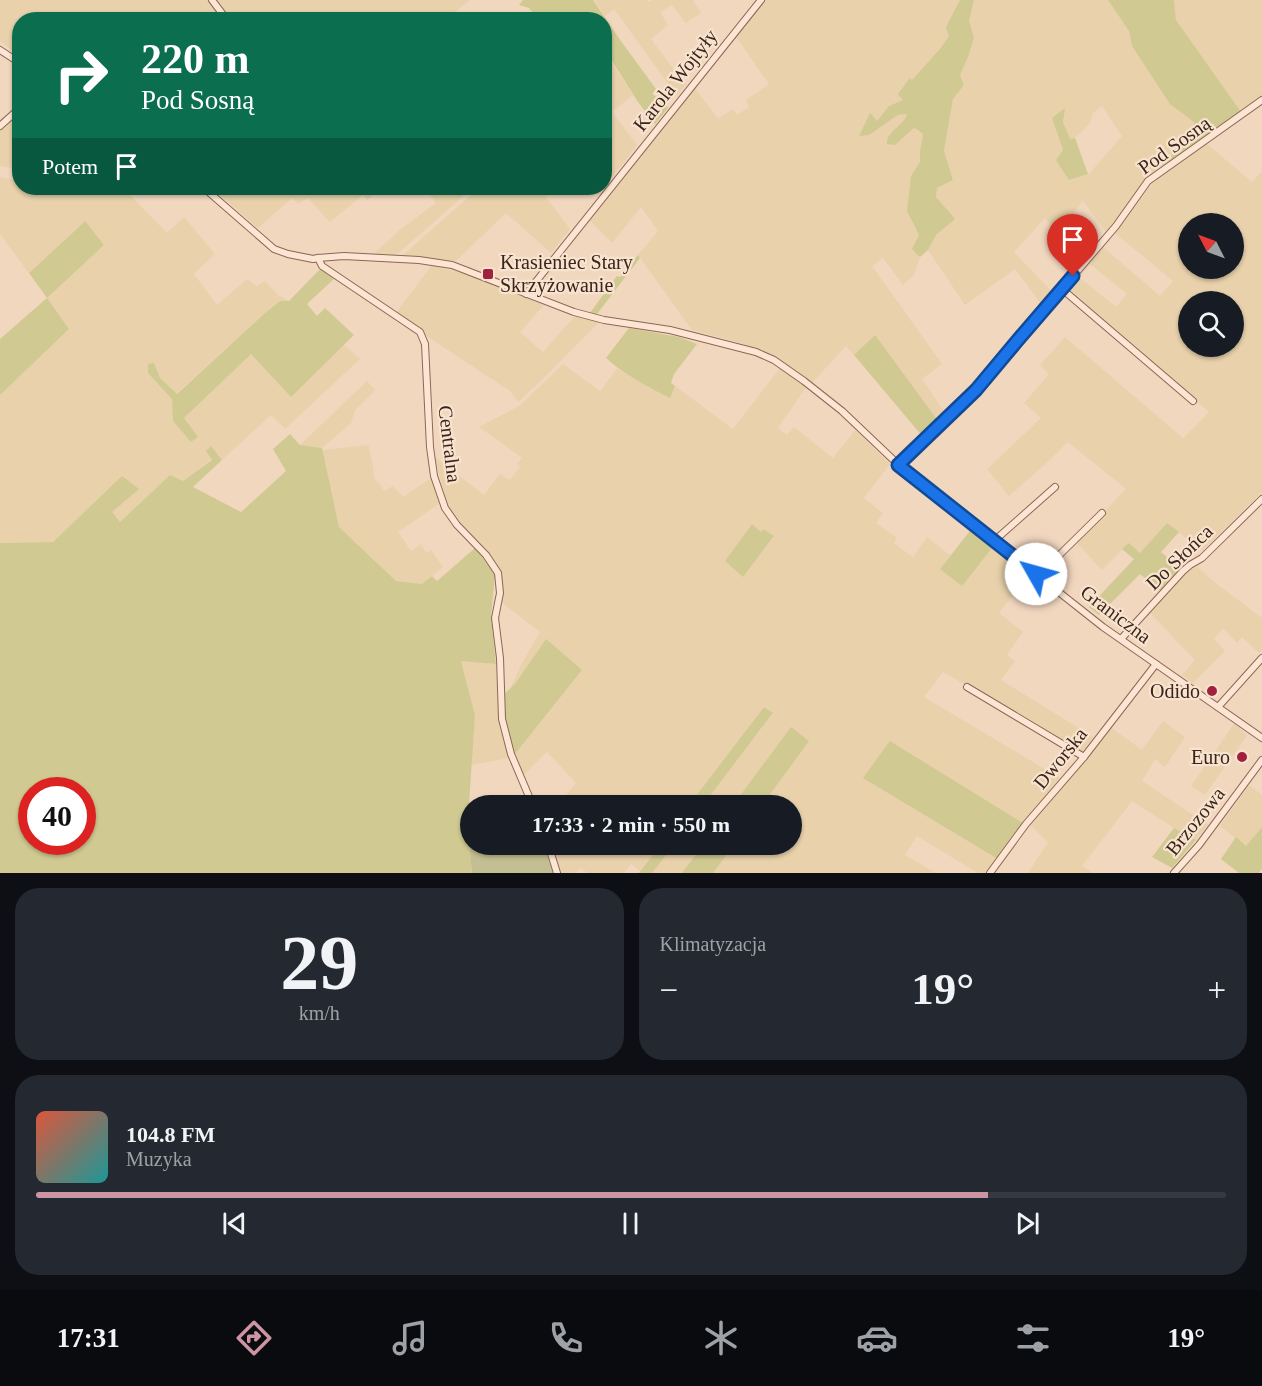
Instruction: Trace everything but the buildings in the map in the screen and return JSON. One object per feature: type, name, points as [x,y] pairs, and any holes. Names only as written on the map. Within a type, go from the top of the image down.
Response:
[{"type":"street","name":"Karola Wojtyły","points":[[612,186],[761,0]]},
{"type":"street","name":"Pod Sosną","points":[[898,465],[976,390],[1116,226],[1148,181],[1262,100]]},
{"type":"street","points":[[0,126],[12,115]]},
{"type":"street","points":[[212,195],[274,249],[288,254],[318,258]]},
{"type":"street","name":"Karola Wojtyły","points":[[526,294],[605,195]]},
{"type":"street","name":"Graniczna","points":[[318,258],[344,256],[419,260],[452,265],[574,312],[670,330],[756,352],[774,360],[842,411],[898,465],[1038,576],[1155,664],[1262,738]]},
{"type":"street","name":"Centralna","points":[[318,258],[322,266],[420,332],[425,344],[430,447],[434,476],[445,508],[457,525],[486,555],[498,573],[500,593],[495,618],[500,658],[502,719],[511,754],[528,795]]},
{"type":"street","points":[[1062,289],[1193,400]]},
{"type":"street","points":[[994,540],[1055,487]]},
{"type":"street","name":"Do Słońca","points":[[1121,639],[1183,571],[1202,558],[1262,500]]},
{"type":"street","points":[[1038,576],[1102,513]]},
{"type":"street","points":[[1218,707],[1262,658]]},
{"type":"street","name":"Dworska","points":[[990,873],[1026,824],[1084,757],[1155,664]]},
{"type":"street","points":[[967,687],[1084,757]]},
{"type":"street","name":"Brzozowa","points":[[1174,873],[1199,845],[1262,760]]},
{"type":"street","points":[[551,855],[557,873]]},
{"type":"shaded area","points":[[0,0],[210,0],[219,12],[12,12],[12,51],[0,41]]},
{"type":"shaded area","points":[[214,0],[470,0],[455,12],[224,12]]},
{"type":"shaded area","points":[[523,0],[593,0],[601,12],[532,12],[529,8],[519,5]]},
{"type":"shaded area","points":[[594,0],[647,0],[649,2],[652,0],[693,0],[701,13],[686,23],[672,5],[660,12],[668,25],[651,39],[686,84],[677,96],[614,9],[610,12],[602,12]]},
{"type":"shaded area","points":[[766,0],[960,0],[947,27],[949,36],[912,80],[903,100],[889,106],[877,122],[870,114],[869,135],[898,115],[907,114],[905,120],[889,135],[895,145],[914,128],[923,134],[920,162],[911,176],[907,211],[919,235],[913,249],[920,257],[914,275],[903,285],[883,258],[872,266],[942,364],[922,379],[946,414],[939,422],[875,336],[854,355],[846,346],[812,383],[772,354],[692,330],[638,255],[658,231],[641,207],[612,243],[590,221],[695,88],[718,119],[733,109],[737,115],[749,107],[746,100],[769,84],[736,37]]},
{"type":"shaded area","points":[[960,0],[974,0],[969,21],[974,38],[960,75],[964,85],[953,99],[944,151],[953,180],[937,188],[936,197],[955,219],[936,235],[928,250],[920,257],[912,249],[919,235],[907,211],[911,176],[920,162],[923,134],[914,128],[895,145],[887,144],[889,136],[907,114],[898,115],[869,135],[859,136],[870,113],[877,121],[889,106],[903,100],[898,94],[949,36],[946,27]]},
{"type":"shaded area","points":[[974,0],[1108,0],[1129,31],[1132,46],[1170,103],[1194,122],[1194,132],[1199,138],[1163,161],[1165,165],[1144,181],[1107,233],[1083,201],[1074,212],[1076,215],[1074,218],[1080,227],[1076,233],[1091,252],[1073,272],[1051,250],[1059,241],[1053,234],[1057,230],[1045,218],[1014,252],[1054,294],[1041,304],[1015,269],[965,305],[928,250],[936,235],[954,219],[936,197],[937,188],[953,180],[944,151],[953,99],[964,85],[960,75],[974,38],[969,22]],"holes":[[[1102,106],[1122,136],[1089,174],[1069,180],[1063,150],[1052,118],[1064,109],[1063,122],[1070,139],[1075,138],[1091,122],[1092,114]]]},
{"type":"shaded area","points":[[1108,0],[1174,0],[1176,20],[1241,112],[1165,165],[1163,161],[1199,138],[1194,132],[1194,122],[1170,104],[1132,46],[1129,31]]},
{"type":"shaded area","points":[[1174,0],[1262,0],[1262,97],[1241,112],[1176,20]]},
{"type":"shaded area","points":[[612,28],[656,89],[652,94],[663,101],[668,108],[655,124],[612,61]]},
{"type":"shaded area","points":[[612,63],[633,95],[612,112]]},
{"type":"shaded area","points":[[1065,108],[1063,122],[1070,139],[1075,138],[1088,174],[1069,180],[1056,160],[1063,150],[1052,118]]},
{"type":"shaded area","points":[[612,112],[637,145],[612,177]]},
{"type":"shaded area","points":[[12,118],[12,168],[0,166],[0,129]]},
{"type":"shaded area","points":[[1206,143],[1252,182],[1262,171],[1262,492],[1202,551],[1167,523],[1140,553],[1129,543],[1102,570],[1076,542],[1126,489],[1068,442],[1009,496],[987,469],[1041,418],[1024,403],[1049,374],[1040,365],[1065,337],[1183,438],[1209,412],[1066,289],[1079,277],[1116,307],[1127,294],[1090,264],[1103,247],[1160,296],[1173,281],[1115,233],[1156,179]]},
{"type":"shaded area","points":[[0,177],[12,180],[12,195],[130,195],[167,233],[184,217],[215,254],[194,274],[217,305],[247,279],[257,286],[265,281],[278,295],[289,301],[280,301],[264,314],[176,394],[160,378],[154,363],[148,364],[172,399],[173,421],[191,442],[198,437],[183,419],[251,353],[333,356],[344,345],[360,359],[285,429],[271,415],[222,460],[211,447],[212,459],[183,481],[170,475],[120,522],[112,512],[123,476],[53,542],[0,543],[0,395],[69,329],[47,298],[104,245],[84,221],[29,273],[0,234]]},
{"type":"shaded area","points":[[220,195],[363,195],[330,222],[308,198],[298,204],[292,198],[258,228]]},
{"type":"shaded area","points":[[363,195],[374,195],[367,200]]},
{"type":"shaded area","points":[[430,195],[464,195],[395,256],[375,254],[401,229],[436,203]]},
{"type":"shaded area","points":[[472,195],[548,195],[546,197],[570,229],[551,253],[506,213],[456,261],[402,256]]},
{"type":"shaded area","points":[[85,221],[104,245],[47,298],[29,273]]},
{"type":"shaded area","points":[[638,255],[640,258],[597,314],[590,313],[617,276],[620,277]]},
{"type":"shaded area","points":[[432,265],[472,276],[544,305],[520,332],[543,352],[575,316],[599,322],[518,402],[510,391],[396,313]]},
{"type":"shaded area","points":[[321,268],[335,278],[307,304],[317,316],[325,308],[354,335],[291,397],[251,354],[184,418],[198,437],[191,442],[173,421],[172,399],[148,373],[148,364],[154,363],[160,378],[177,394],[264,314],[280,301],[289,301]]},
{"type":"shaded area","points":[[47,298],[69,329],[0,395],[0,339]]},
{"type":"shaded area","points":[[629,328],[679,337],[697,344],[674,374],[671,383],[675,386],[670,398],[636,380],[606,358]]},
{"type":"shaded area","points":[[875,335],[939,422],[923,437],[854,355]]},
{"type":"shaded area","points":[[563,364],[600,391],[617,369],[669,397],[675,386],[733,429],[780,368],[806,387],[778,428],[787,435],[794,427],[833,458],[855,430],[890,464],[864,498],[883,513],[876,523],[897,538],[894,543],[913,557],[927,537],[950,555],[940,569],[995,544],[1030,573],[999,613],[1023,632],[1007,655],[1015,661],[1001,680],[1093,737],[1082,752],[943,672],[924,697],[1060,778],[1023,823],[890,741],[998,859],[984,873],[978,873],[917,836],[905,855],[936,873],[713,873],[726,855],[802,855],[802,795],[766,795],[791,727],[740,795],[711,795],[773,714],[764,707],[697,795],[566,795],[576,783],[547,752],[523,776],[515,754],[582,670],[515,684],[510,689],[540,632],[501,602],[502,572],[451,511],[434,456],[484,495],[500,474],[510,480],[520,467],[517,464],[522,458],[479,427],[519,406]],"holes":[[[752,524],[761,532],[774,537],[743,576],[725,561]]]},
{"type":"shaded area","points":[[367,381],[375,390],[355,410],[351,423],[322,448],[300,445]]},
{"type":"shaded area","points":[[290,434],[300,445],[322,448],[339,527],[396,581],[422,584],[432,576],[437,581],[475,548],[495,574],[491,616],[496,664],[461,661],[475,715],[470,795],[460,795],[460,855],[470,855],[472,873],[0,873],[0,543],[53,542],[122,476],[139,489],[112,512],[120,522],[170,475],[183,481],[212,460],[206,451],[211,446],[222,460],[193,487],[241,512],[286,471],[273,449]]},
{"type":"shaded area","points":[[369,445],[375,480],[384,491],[393,486],[403,497],[431,478],[440,503],[398,532],[411,551],[421,544],[426,553],[431,550],[443,567],[422,584],[396,581],[339,527],[322,450]]},
{"type":"shaded area","points":[[1167,523],[1179,532],[1161,552],[1182,569],[1162,592],[1140,574],[1099,615],[1089,607],[1134,559],[1122,549],[1129,543],[1140,553]]},
{"type":"shaded area","points":[[752,524],[761,532],[763,529],[774,536],[743,577],[725,561]]},
{"type":"shaded area","points":[[973,527],[995,544],[962,586],[940,569]]},
{"type":"shaded area","points":[[1198,567],[1262,618],[1262,650],[1259,653],[1242,637],[1237,643],[1223,628],[1214,639],[1225,651],[1193,683],[1182,675],[1195,660],[1150,613],[1189,570]]},
{"type":"shaded area","points":[[546,639],[582,670],[515,754],[505,722],[503,695],[515,684]]},
{"type":"shaded area","points":[[461,660],[496,664],[499,725],[509,758],[471,765],[475,715]]},
{"type":"shaded area","points":[[764,707],[773,713],[711,795],[697,795]]},
{"type":"shaded area","points":[[1163,721],[1185,737],[1165,767],[1155,759],[1142,781],[1208,825],[1196,840],[1132,801],[1082,866],[1093,873],[1028,873],[1048,842],[1030,825],[1110,727],[1142,750]]},
{"type":"shaded area","points":[[1234,724],[1247,735],[1205,795],[1191,786]]},
{"type":"shaded area","points":[[791,727],[809,741],[769,795],[740,795]]},
{"type":"shaded area","points":[[890,741],[1023,823],[998,859],[863,778]]},
{"type":"shaded area","points":[[1249,785],[1262,795],[1262,827],[1246,846],[1220,826]]},
{"type":"shaded area","points":[[1262,827],[1262,869],[1259,873],[1239,873],[1221,859],[1236,837],[1246,846]]},
{"type":"shaded area","points":[[1174,828],[1196,840],[1172,868],[1152,857]]},
{"type":"shaded area","points":[[470,855],[547,855],[553,873],[472,873]]},
{"type":"shaded area","points":[[555,855],[652,855],[640,871],[631,864],[624,873],[588,873],[580,868],[576,873],[561,873]]},
{"type":"shaded area","points":[[652,855],[666,855],[652,873],[639,873]]},
{"type":"shaded area","points":[[666,855],[696,855],[682,873],[652,873]]},
{"type":"shaded area","points":[[696,855],[726,855],[713,873],[682,873]]},
{"type":"place","name":"Krasieniec Stary Skrzyżowanie","points":[[488,274]]},
{"type":"place","name":"Odido","points":[[1212,691]]},
{"type":"place","name":"Euro","points":[[1242,757]]},
{"type":"route","points":[[1036,574],[898,465],[976,390],[1073,276]]}]
